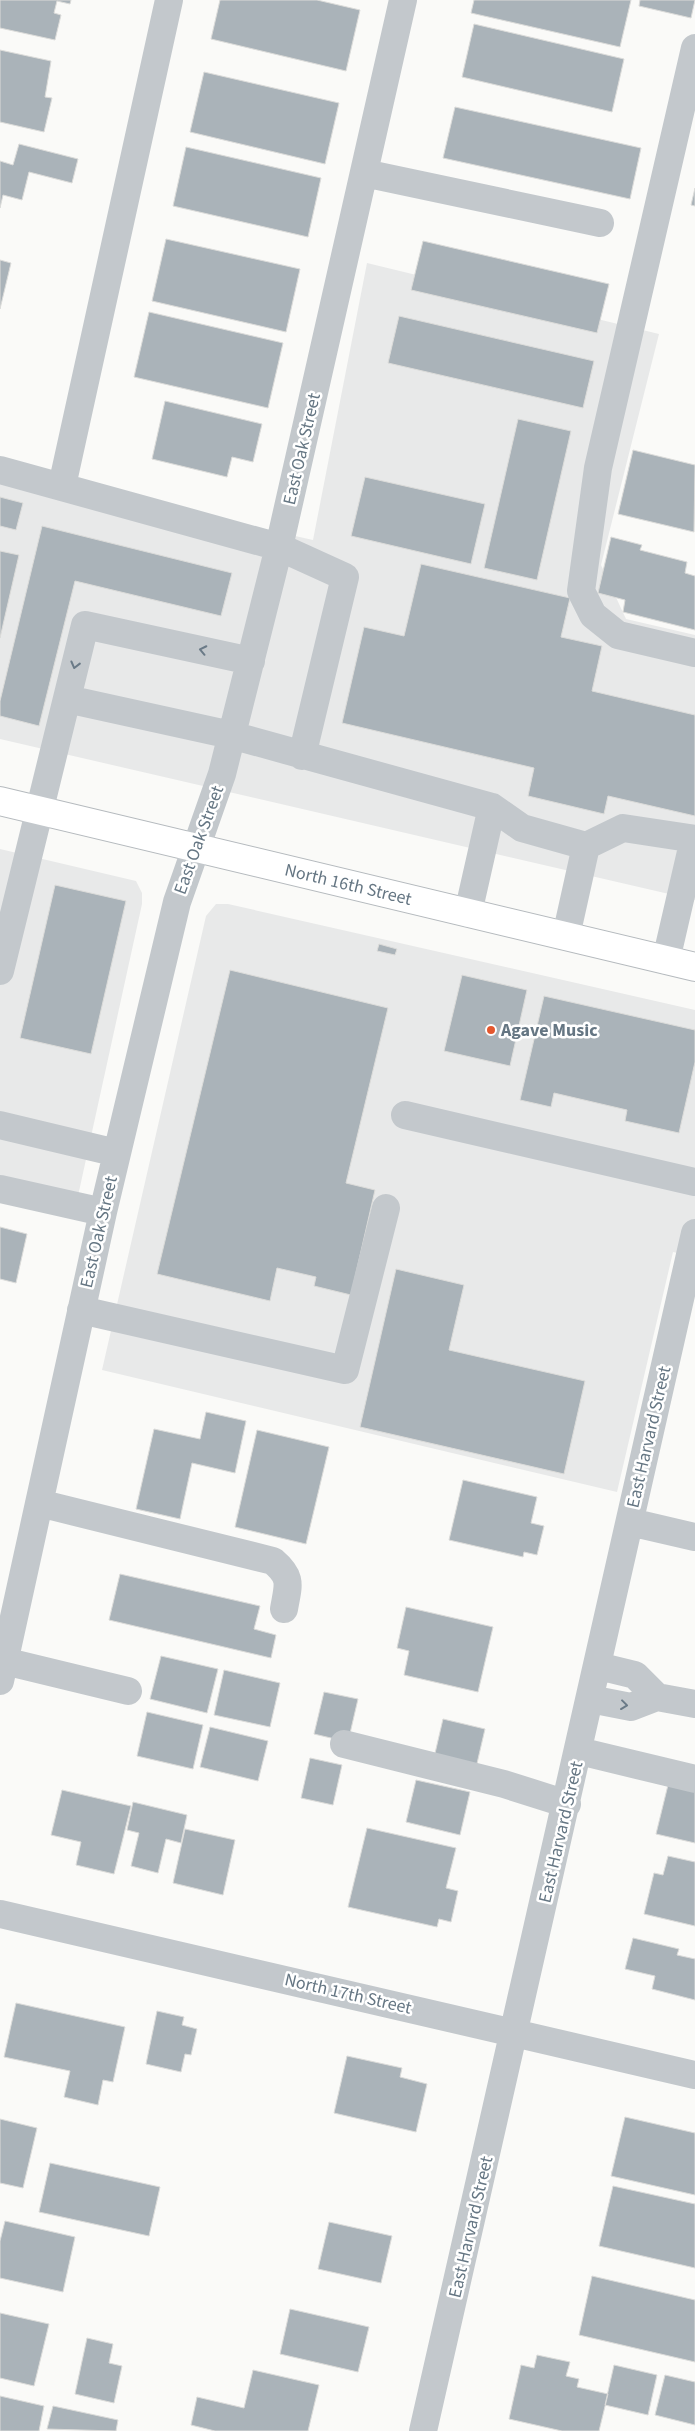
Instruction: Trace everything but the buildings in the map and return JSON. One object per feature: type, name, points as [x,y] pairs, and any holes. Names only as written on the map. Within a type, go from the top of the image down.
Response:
[{"type":"main road","name":"North 16th Street","points":[[0,801],[695,967]]},
{"type":"street","points":[[62,486],[169,0]]},
{"type":"street","name":"East Oak Street","points":[[2,1671],[103,1212],[177,902],[217,790],[232,736],[279,547],[403,0]]},
{"type":"street","points":[[695,48],[598,468],[581,591],[593,615],[618,635],[695,653]]},
{"type":"street","points":[[364,173],[600,223]]},
{"type":"street","points":[[0,470],[279,547],[345,577],[302,756]]},
{"type":"street","points":[[0,971],[85,625],[250,661]]},
{"type":"street","points":[[67,698],[232,736],[492,807],[522,828],[586,846],[623,828],[695,839],[666,960]]},
{"type":"street","points":[[468,913],[492,807]]},
{"type":"street","points":[[566,936],[586,846]]},
{"type":"street","points":[[405,1116],[695,1182]]},
{"type":"street","points":[[0,1125],[117,1153]]},
{"type":"street","points":[[0,1189],[103,1212]]},
{"type":"street","points":[[81,1310],[345,1370],[386,1208]]},
{"type":"street","name":"East Harvard Street","points":[[424,2431],[516,2032],[695,1233]]},
{"type":"street","points":[[39,1503],[273,1561],[284,1570],[289,1581],[284,1609]]},
{"type":"street","points":[[630,1522],[695,1537]]},
{"type":"street","points":[[598,1666],[636,1675],[657,1697]]},
{"type":"street","points":[[2,1671],[128,1692]]},
{"type":"street","points":[[590,1699],[631,1707],[657,1697],[695,1704]]},
{"type":"street","points":[[344,1744],[504,1784],[567,1804]]},
{"type":"street","points":[[578,1752],[695,1779]]},
{"type":"street","name":"North 17th Street","points":[[0,1914],[695,2074]]},
{"type":"shaded area","points":[[367,263],[659,334],[601,565],[626,619],[695,635],[695,900],[0,739],[0,470],[313,540]]},
{"type":"shaded area","points":[[0,849],[136,881],[142,893],[142,904],[76,1205],[0,1187]]},
{"type":"shaded area","points":[[216,904],[228,904],[695,1010],[695,1257],[673,1252],[617,1492],[102,1370],[206,916]]},
{"type":"place","name":"Agave Music","points":[[491,1030]]}]
